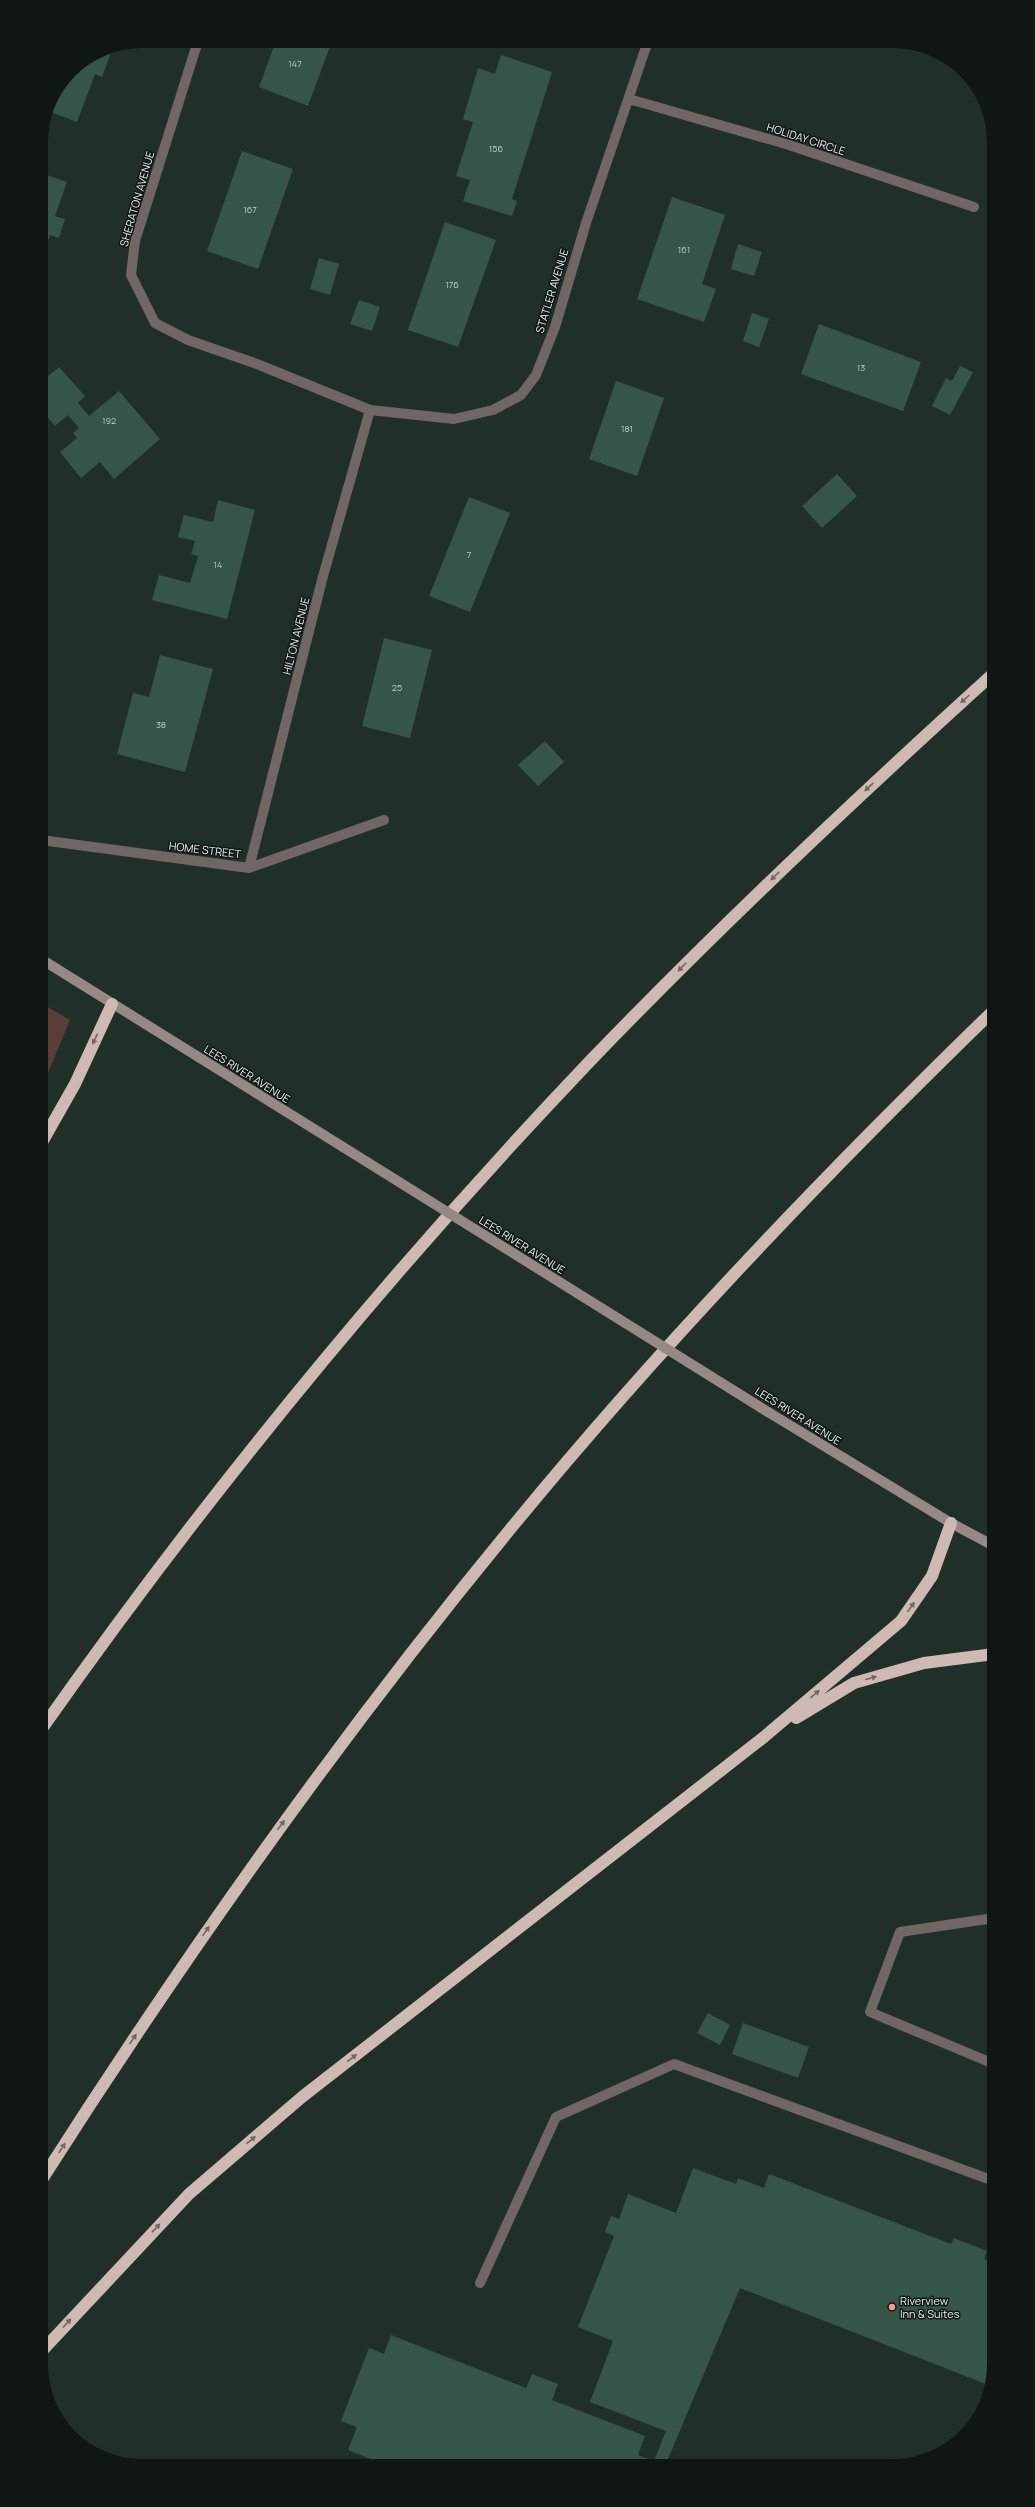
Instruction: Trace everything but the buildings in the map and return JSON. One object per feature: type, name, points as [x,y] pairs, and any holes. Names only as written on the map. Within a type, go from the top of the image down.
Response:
[{"type":"highway","points":[[48,1721],[218,1492],[393,1279],[494,1166],[590,1062],[689,960],[893,764],[987,679]]},
{"type":"highway","points":[[48,1132],[75,1084],[112,1004]]},
{"type":"highway","points":[[48,2170],[179,1969],[259,1855],[425,1634],[518,1519],[709,1300],[898,1103],[987,1017]]},
{"type":"highway","points":[[48,2345],[189,2194],[302,2096],[764,1737],[901,1621],[932,1576],[951,1523]]},
{"type":"highway","points":[[764,1737],[854,1683],[924,1663],[987,1655]]},
{"type":"main road","name":"LEES RIVER AVENUE","points":[[48,963],[768,1412],[951,1523],[987,1542]]},
{"type":"street","name":"SHERATON AVENUE","points":[[196,48],[135,241],[131,275],[142,300],[155,323],[188,340],[256,364],[370,410]]},
{"type":"street","name":"STATLER AVENUE","points":[[370,410],[454,418],[493,410],[521,395],[536,376],[555,327],[586,223],[646,48]]},
{"type":"street","name":"HOLIDAY CIRCLE","points":[[629,99],[786,144],[974,207]]},
{"type":"street","name":"HILTON AVENUE","points":[[249,868],[322,580],[370,410]]},
{"type":"street","name":"HOME STREET","points":[[48,841],[249,868],[384,820]]},
{"type":"street","points":[[987,1919],[900,1932],[870,2012],[987,2061]]},
{"type":"street","points":[[480,2283],[556,2118],[674,2064],[987,2178]]},
{"type":"shaded area","points":[[48,1007],[70,1020],[48,1073]]},
{"type":"place","name":"Riverview Inn & Suites","points":[[892,2307]]}]
